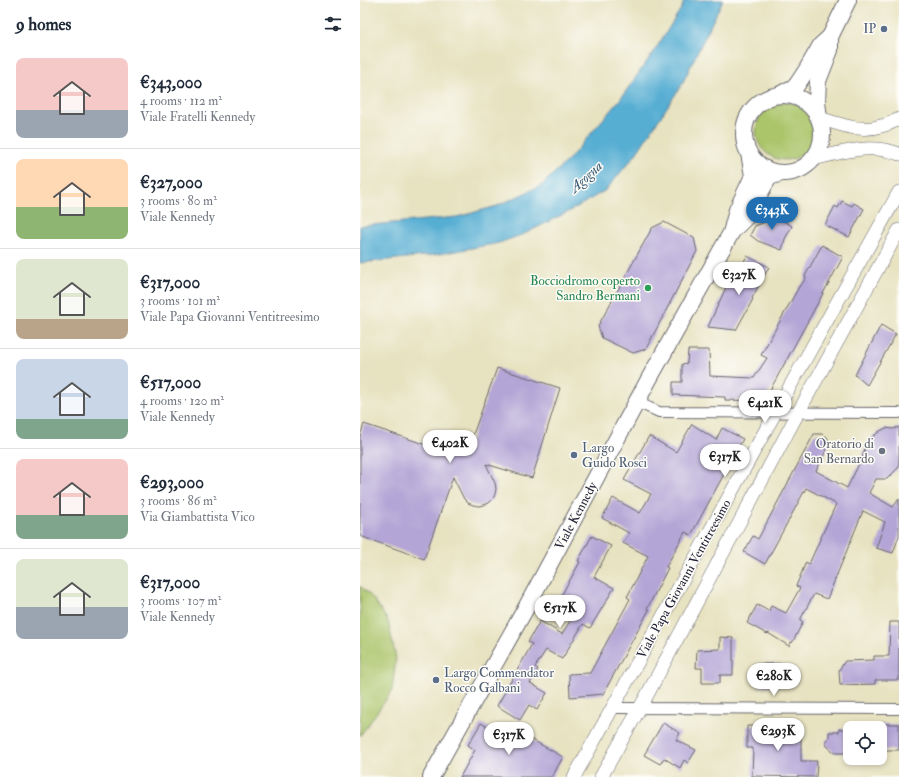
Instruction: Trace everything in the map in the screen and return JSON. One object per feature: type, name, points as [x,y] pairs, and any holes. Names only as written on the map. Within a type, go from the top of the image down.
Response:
[{"type":"main road","points":[[731,233],[738,210],[753,176],[749,153],[744,141],[744,128],[748,116],[756,106],[766,98],[778,95],[796,86],[821,45],[830,37],[848,0]]},
{"type":"main road","points":[[819,118],[817,102],[818,81],[830,50],[830,37]]},
{"type":"main road","points":[[731,233],[747,216],[769,177],[795,171],[806,166],[814,159],[820,148],[823,137],[822,125],[813,108],[803,100],[791,95],[778,95]]},
{"type":"main road","points":[[749,153],[757,163],[768,171],[782,173]]},
{"type":"main road","name":"Viale Kennedy","points":[[432,777],[731,233]]},
{"type":"street","points":[[819,118],[850,127],[864,129],[881,127],[899,119]]},
{"type":"street","points":[[814,159],[855,149],[890,150],[899,154]]},
{"type":"street","name":"Viale Papa Giovanni Ventitreesimo","points":[[574,777],[899,192]]},
{"type":"street","name":"Viale Papa Giovanni Ventitreesimo","points":[[601,777],[640,708],[798,413],[899,230]]},
{"type":"street","points":[[637,402],[659,412],[899,413]]},
{"type":"street","points":[[613,708],[899,709]]},
{"type":"green space","points":[[779,102],[791,102],[806,110],[814,125],[814,137],[806,152],[791,160],[779,160],[764,152],[756,137],[756,125],[764,110]]},
{"type":"green space","points":[[360,586],[372,597],[388,621],[396,658],[392,691],[360,736]]},
{"type":"water","name":"Agogna","points":[[684,0],[723,0],[681,86],[636,154],[606,190],[570,211],[524,234],[499,243],[434,255],[360,263],[360,226],[457,217],[497,206],[542,185],[570,158],[621,98],[655,50],[682,7]]},
{"type":"building","points":[[842,201],[852,206],[854,203],[864,209],[849,237],[825,225],[835,206],[838,208]]},
{"type":"building","points":[[764,210],[792,226],[785,239],[782,250],[758,241],[750,235],[755,226],[765,222]]},
{"type":"building","name":"Bocciodromo coperto Sandro Bermani","points":[[664,222],[694,238],[697,251],[646,349],[633,353],[602,338],[598,326],[652,228]]},
{"type":"building","points":[[822,245],[843,257],[764,401],[725,400],[725,397],[673,395],[673,382],[682,382],[682,364],[687,363],[688,350],[709,350],[710,376],[754,378],[767,358],[761,355],[800,285],[806,278],[805,276]]},
{"type":"building","points":[[747,256],[769,267],[736,330],[708,327],[727,285],[730,287]]},
{"type":"building","points":[[881,325],[896,334],[867,385],[855,375]]},
{"type":"building","points":[[497,368],[560,388],[532,478],[486,464],[495,483],[496,489],[493,499],[489,503],[479,506],[468,503],[464,499],[453,477],[424,559],[360,536],[360,436],[364,424],[451,453],[458,438],[470,443]]},
{"type":"building","points":[[692,424],[716,440],[722,428],[743,439],[691,535],[685,532],[666,567],[668,568],[647,609],[649,610],[603,694],[570,697],[569,674],[590,673],[630,599],[627,597],[648,556],[623,543],[629,533],[602,518],[613,498],[640,513],[651,494],[624,480],[649,436],[676,452]]},
{"type":"building","points":[[899,427],[899,467],[887,479],[876,479],[869,493],[893,507],[899,499],[899,536],[893,553],[876,548],[885,522],[863,511],[827,599],[814,594],[800,620],[803,622],[789,646],[768,633],[767,634],[747,623],[757,605],[769,611],[771,606],[786,613],[800,588],[796,586],[806,562],[809,564],[836,504],[806,488],[765,564],[744,552],[753,536],[758,539],[814,434],[822,434],[827,437],[830,443],[816,471],[847,488],[862,458],[866,445],[872,437],[886,428],[893,429]]},
{"type":"building","points":[[592,536],[611,546],[594,577],[614,588],[590,628],[583,624],[562,659],[546,650],[535,667],[538,669],[530,683],[547,693],[537,710],[529,705],[520,720],[497,706],[532,644],[528,642],[540,621],[562,634],[575,613],[557,603],[580,562],[578,561]]},
{"type":"building","points":[[890,622],[899,622],[899,680],[875,680],[875,684],[840,685],[839,670],[845,661],[874,660],[874,656],[889,656]]},
{"type":"building","points":[[720,637],[733,638],[733,675],[720,675],[720,683],[702,683],[702,668],[696,668],[697,650],[720,649]]},
{"type":"building","points":[[756,664],[781,664],[781,686],[759,686],[759,679],[756,678]]},
{"type":"building","points":[[481,723],[509,740],[517,727],[530,736],[529,738],[563,757],[552,777],[460,777],[475,750],[468,745]]},
{"type":"building","points":[[663,723],[680,733],[676,740],[696,750],[688,763],[684,760],[680,768],[664,758],[660,764],[644,755]]},
{"type":"building","points":[[887,724],[899,724],[899,750],[887,750]]},
{"type":"building","points":[[747,726],[801,727],[801,761],[817,761],[816,777],[752,776],[753,748],[747,748]]},
{"type":"building","points":[[839,729],[843,729],[843,753],[835,753],[826,745],[826,740],[829,738],[829,732],[839,732]]},
{"type":"place","name":"IP","points":[[884,29]]},
{"type":"place","name":"Bocciodromo coperto Sandro Bermani","points":[[648,288]]},
{"type":"place","name":"Oratorio di San Bernardo","points":[[882,451]]},
{"type":"place","name":"Largo Guido Rosci","points":[[574,455]]},
{"type":"place","name":"Largo Commendator Rocco Galbani","points":[[436,680]]}]
